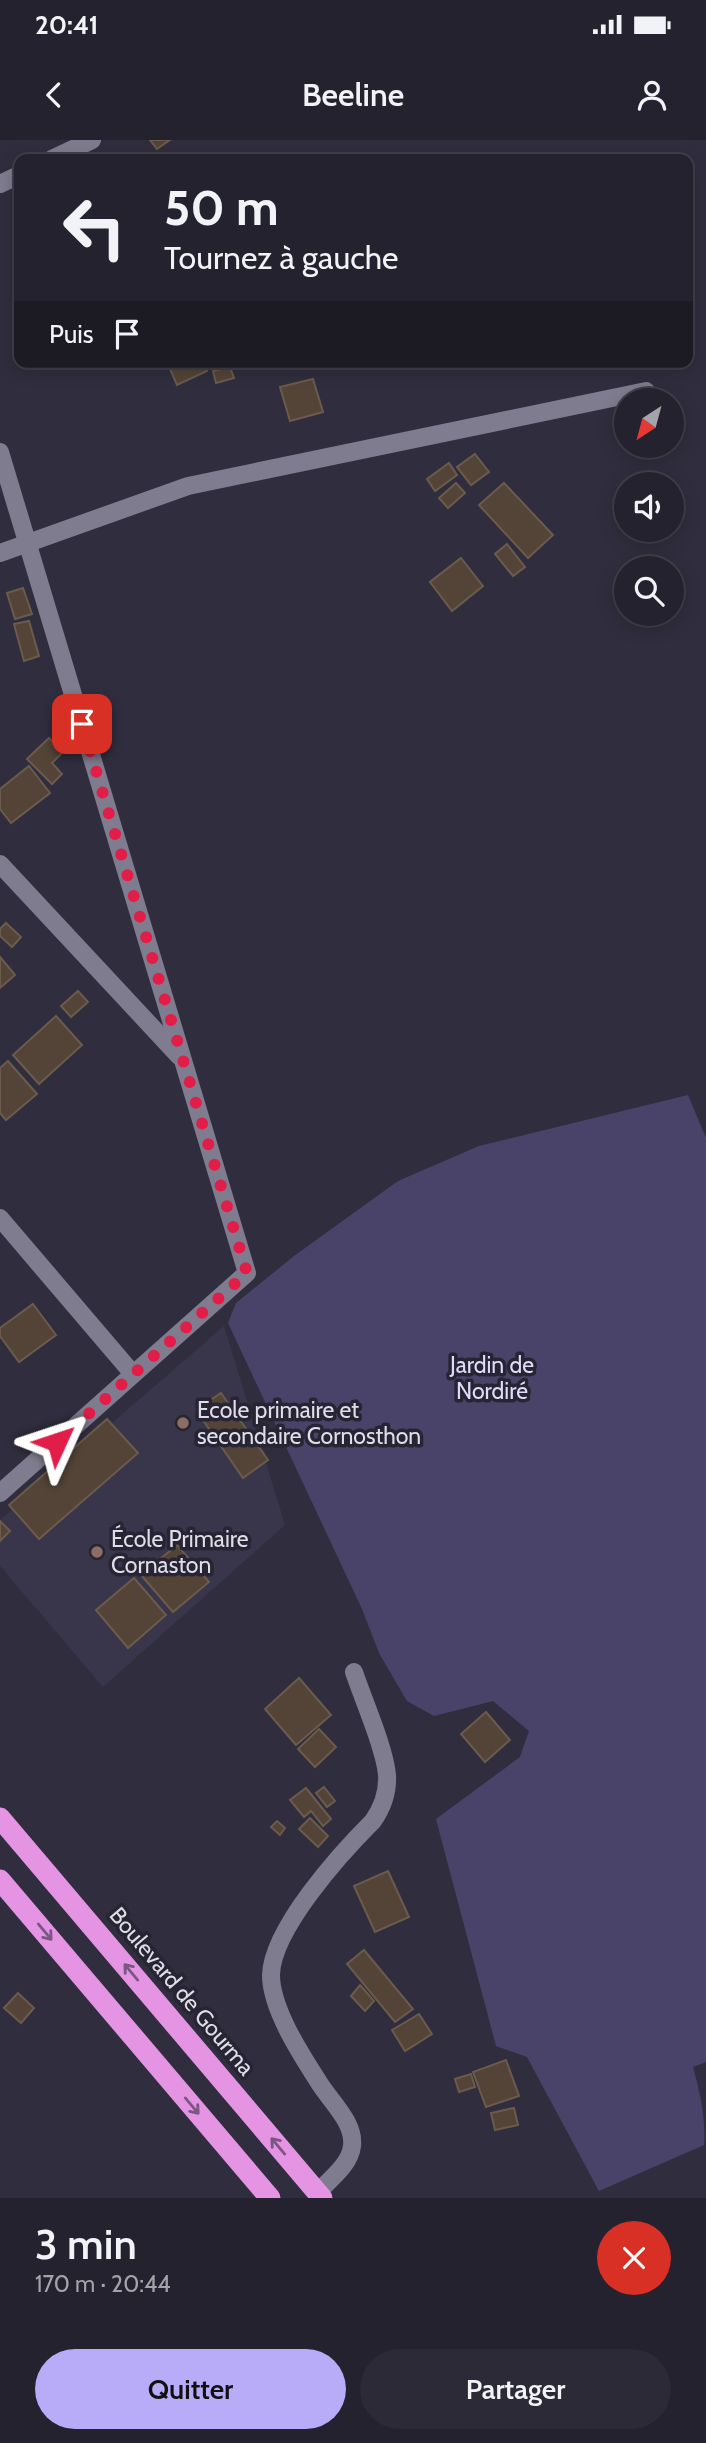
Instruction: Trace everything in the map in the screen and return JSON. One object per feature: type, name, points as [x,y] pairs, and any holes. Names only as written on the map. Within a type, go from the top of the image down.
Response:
[{"type":"highway","name":"Boulevard de Gourma","points":[[0,1818],[320,2195]]},
{"type":"highway","points":[[0,1880],[270,2198]]},
{"type":"street","points":[[63,154],[92,140]]},
{"type":"street","points":[[0,552],[188,486],[614,398]]},
{"type":"street","points":[[0,452],[247,1273],[0,1493]]},
{"type":"street","points":[[0,864],[183,1060]]},
{"type":"street","points":[[0,1218],[133,1374]]},
{"type":"street","points":[[320,2195],[345,2161],[352,2146],[349,2127],[296,2045],[274,1997],[271,1975],[276,1954],[300,1907],[373,1821],[385,1797],[387,1775],[354,1672]]},
{"type":"shaded area","name":"Ecole primaire et secondaire Cornosthon","points":[[224,1326],[285,1525],[103,1687],[0,1566],[0,1520]]},
{"type":"green space","name":"Jardin de Nordiré","points":[[688,1095],[706,1138],[706,2062],[693,2067],[703,2115],[704,2145],[599,2191],[527,2057],[496,2046],[436,1819],[520,1757],[529,1731],[493,1701],[434,1716],[407,1701],[379,1653],[362,1609],[228,1323],[236,1303],[294,1256],[398,1181],[479,1146]]},
{"type":"building","points":[[150,140],[170,140],[157,149]]},
{"type":"building","points":[[170,368],[206,368],[207,371],[177,385]]},
{"type":"building","points":[[230,368],[234,378],[216,383],[213,371]]},
{"type":"building","points":[[313,379],[323,412],[290,421],[280,387]]},
{"type":"building","points":[[475,454],[489,472],[471,485],[457,467]]},
{"type":"building","points":[[449,463],[457,475],[435,491],[427,479]]},
{"type":"building","points":[[456,483],[465,493],[448,508],[439,498]]},
{"type":"building","points":[[504,483],[553,535],[528,558],[479,505]]},
{"type":"building","points":[[507,544],[525,567],[513,576],[495,554]]},
{"type":"building","points":[[461,558],[483,586],[452,611],[430,582]]},
{"type":"building","points":[[23,588],[32,614],[15,619],[7,593]]},
{"type":"building","points":[[29,621],[39,656],[24,661],[14,624]]},
{"type":"building","points":[[49,738],[63,752],[52,763],[62,774],[52,784],[27,759]]},
{"type":"building","points":[[29,766],[50,793],[11,823],[0,809],[0,789]]},
{"type":"building","points":[[6,923],[21,937],[12,947],[0,936],[0,929]]},
{"type":"building","points":[[0,957],[15,975],[0,988]]},
{"type":"building","points":[[78,991],[88,1002],[71,1017],[61,1006]]},
{"type":"building","points":[[56,1016],[82,1045],[39,1084],[13,1055]]},
{"type":"building","points":[[8,1061],[37,1094],[6,1120],[0,1113],[0,1068]]},
{"type":"building","points":[[33,1304],[56,1335],[19,1362],[0,1336],[0,1328]]},
{"type":"building","points":[[221,1393],[268,1460],[243,1478],[196,1410]]},
{"type":"building","points":[[107,1419],[138,1453],[39,1539],[9,1505]]},
{"type":"building","points":[[0,1521],[10,1531],[0,1541]]},
{"type":"building","points":[[177,1545],[209,1582],[173,1612],[141,1575]]},
{"type":"building","points":[[134,1578],[166,1615],[128,1648],[96,1610]]},
{"type":"building","points":[[299,1678],[331,1715],[296,1745],[265,1709]]},
{"type":"building","points":[[486,1712],[510,1740],[485,1762],[461,1734]]},
{"type":"building","points":[[319,1729],[336,1747],[315,1767],[298,1749]]},
{"type":"building","points":[[324,1787],[335,1801],[327,1807],[316,1793]]},
{"type":"building","points":[[306,1788],[331,1819],[323,1826],[311,1811],[304,1817],[290,1800]]},
{"type":"building","points":[[310,1818],[328,1836],[318,1847],[299,1829]]},
{"type":"building","points":[[277,1821],[285,1828],[280,1835],[271,1827]]},
{"type":"building","points":[[388,1871],[409,1917],[375,1932],[354,1886]]},
{"type":"building","points":[[364,1950],[413,2009],[395,2022],[347,1964]]},
{"type":"building","points":[[360,1985],[374,2001],[365,2011],[351,1996]]},
{"type":"building","points":[[18,1993],[34,2008],[21,2023],[4,2008]]},
{"type":"building","points":[[419,2014],[432,2034],[405,2051],[392,2030]]},
{"type":"building","points":[[506,2060],[519,2096],[486,2107],[473,2072]]},
{"type":"building","points":[[471,2074],[475,2087],[459,2092],[455,2079]]},
{"type":"building","points":[[514,2108],[518,2125],[495,2130],[491,2113]]},
{"type":"place","name":"Ecole primaire et secondaire Cornosthon","points":[[183,1423]]},
{"type":"place","name":"École Primaire Cornaston","points":[[97,1552]]},
{"type":"route","points":[[57,1442],[247,1273],[82,724]]}]
